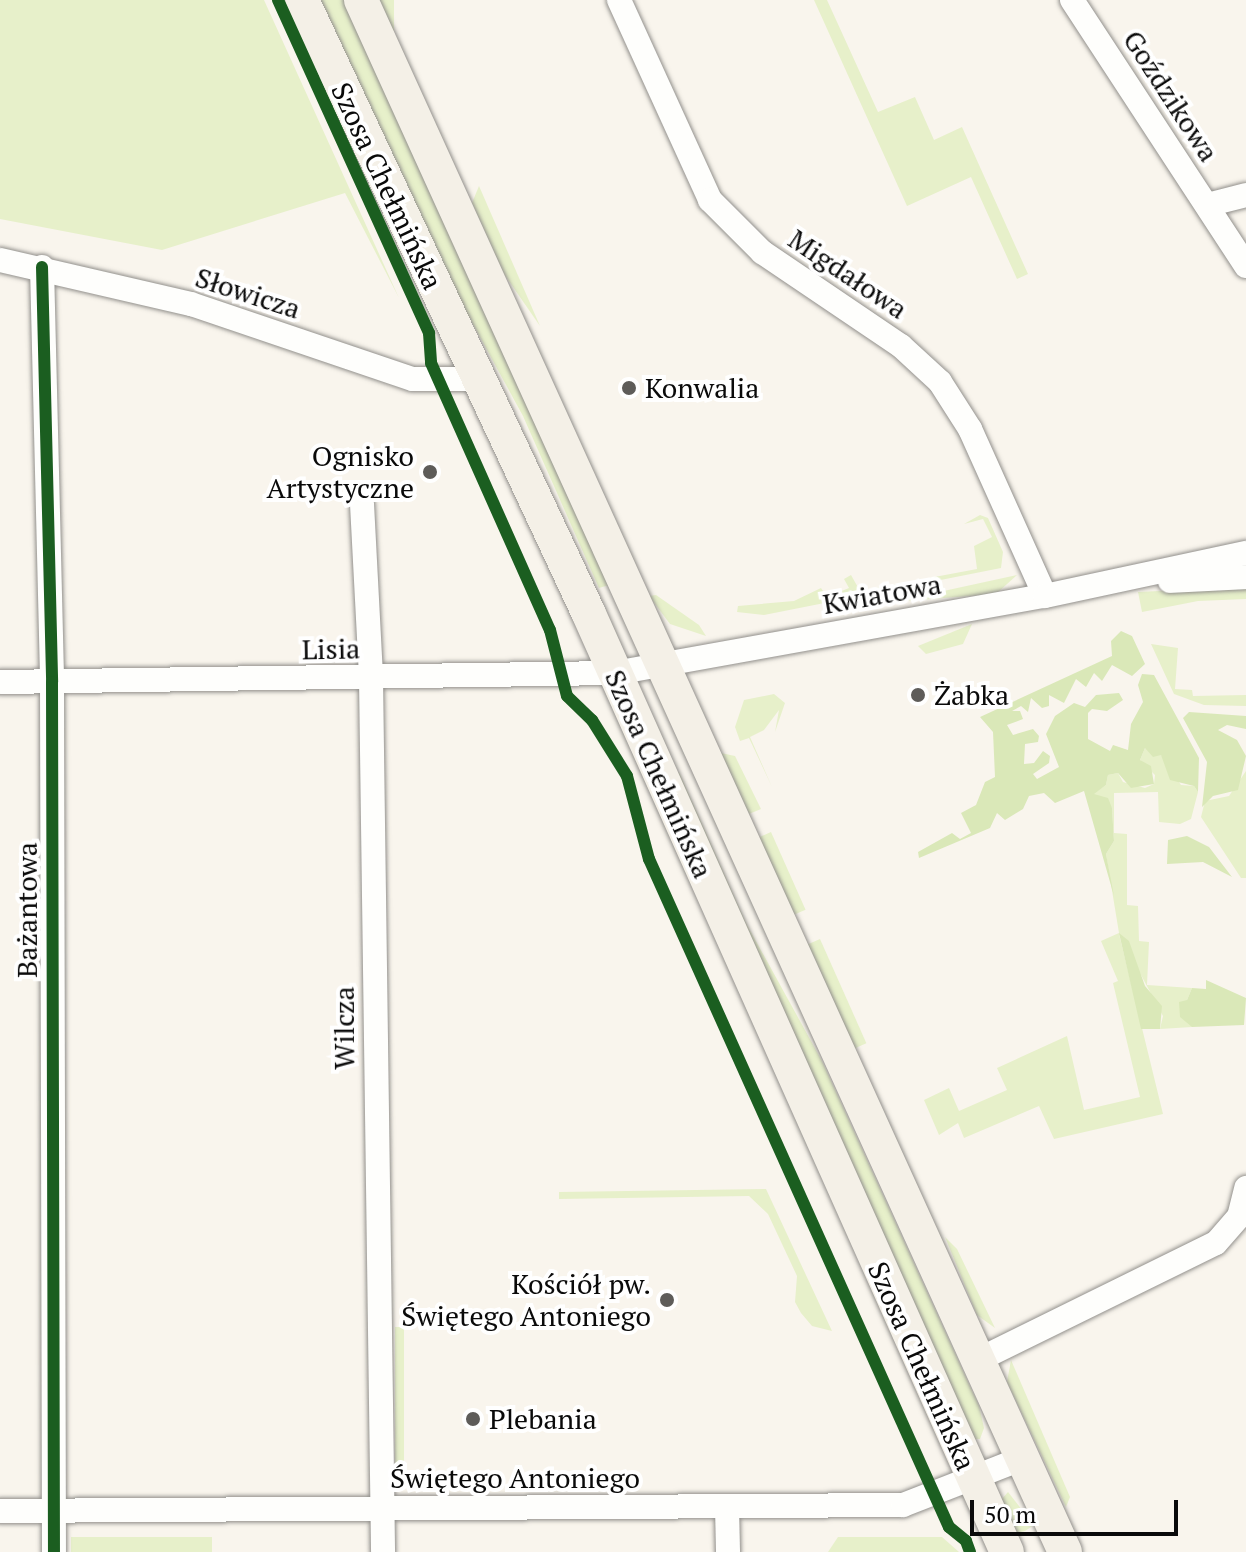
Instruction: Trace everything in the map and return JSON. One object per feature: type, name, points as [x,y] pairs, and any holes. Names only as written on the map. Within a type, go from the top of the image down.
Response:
[{"type":"main road","name":"Szosa Chełmińska","points":[[302,0],[475,379],[615,673],[1007,1552]]},
{"type":"main road","name":"Szosa Chełmińska","points":[[361,0],[1065,1552]]},
{"type":"street","name":"Migdałowa","points":[[619,0],[710,200],[762,252],[897,343],[940,382],[970,429],[1045,596]]},
{"type":"street","name":"Goździkowa","points":[[1072,0],[1246,266]]},
{"type":"street","points":[[1207,205],[1246,195]]},
{"type":"street","name":"Słowicza","points":[[0,260],[42,267],[191,304],[413,379],[475,379]]},
{"type":"street","name":"Bażantowa","points":[[42,267],[52,682],[54,1552]]},
{"type":"street","name":"Wilcza","points":[[362,504],[371,678],[383,1552]]},
{"type":"street","name":"Kwiatowa","points":[[662,666],[1045,596],[1246,553]]},
{"type":"street","name":"Kwiatowa","points":[[1112,582],[1246,577]]},
{"type":"street","name":"Lisia","points":[[0,682],[615,673],[662,666]]},
{"type":"street","points":[[976,1361],[1216,1243],[1239,1217],[1246,1188]]},
{"type":"street","name":"Świętego Antoniego","points":[[0,1511],[903,1505],[1021,1459]]},
{"type":"street","points":[[727,1507],[728,1552]]},
{"type":"green space","points":[[0,0],[264,0],[399,298],[345,193],[162,250],[0,219]]},
{"type":"green space","points":[[321,0],[344,0],[609,585],[599,588],[523,416],[444,271]]},
{"type":"green space","points":[[380,0],[394,0],[394,170],[380,170]]},
{"type":"green space","points":[[814,0],[827,0],[878,112],[915,97],[934,140],[962,127],[1028,274],[1017,279],[971,177],[907,206]]},
{"type":"green space","points":[[479,186],[540,326],[504,274],[472,203]]},
{"type":"green space","points":[[980,515],[988,518],[1003,552],[1001,568],[764,615],[737,612],[738,606],[794,601],[821,588],[827,597],[849,588],[844,579],[851,575],[860,591],[977,569],[974,546],[992,537],[983,519],[964,524]]},
{"type":"green space","points":[[1017,575],[996,594],[893,602]]},
{"type":"green space","points":[[1246,587],[1246,599],[1198,601],[1142,612],[1138,592]]},
{"type":"green space","points":[[656,595],[699,625],[706,636],[670,624],[649,596]]},
{"type":"green space","points":[[972,624],[963,644],[926,654],[918,646]]},
{"type":"green space","points":[[1121,631],[1132,636],[1145,664],[1132,676],[1112,665],[1102,681],[1094,673],[1086,687],[1076,679],[1064,703],[1049,695],[1049,706],[1042,708],[1031,698],[1028,712],[1021,706],[1012,711],[1020,711],[1023,719],[1007,725],[1013,735],[1033,729],[1039,736],[1038,742],[1025,744],[1024,764],[1034,763],[1043,751],[1050,756],[1049,763],[1033,774],[1037,779],[1059,767],[1046,734],[1055,716],[1074,703],[1085,707],[1096,695],[1119,693],[1123,700],[1107,711],[1092,709],[1088,713],[1088,739],[1110,751],[1113,745],[1128,750],[1131,724],[1143,702],[1138,685],[1142,674],[1154,675],[1199,758],[1198,792],[1194,786],[1170,780],[1161,755],[1153,757],[1145,748],[1140,760],[1151,766],[1154,784],[1131,788],[1118,773],[1108,775],[1106,785],[1094,794],[1108,798],[1112,808],[1114,841],[1106,854],[1114,896],[1084,791],[1055,803],[1044,793],[1029,796],[1023,809],[1005,820],[997,813],[990,828],[919,858],[918,852],[952,833],[960,839],[971,833],[961,813],[976,805],[985,782],[995,777],[993,732],[980,717],[1112,656],[1111,641]]},
{"type":"green space","points":[[1151,644],[1178,648],[1175,689],[1192,690],[1193,696],[1246,695],[1246,706],[1204,705],[1174,694]]},
{"type":"green space","points":[[774,694],[785,703],[775,732],[779,710],[764,730],[750,737],[772,787],[749,738],[740,741],[735,727],[744,700]]},
{"type":"green space","points":[[1189,712],[1246,716],[1246,729],[1227,725],[1218,730],[1237,740],[1246,756],[1238,790],[1213,796],[1202,807],[1207,762],[1183,718]]},
{"type":"green space","points":[[1145,748],[1161,755],[1181,785],[1194,786],[1198,792],[1191,819],[1180,824],[1159,822],[1158,792],[1114,793],[1114,833],[1127,834],[1127,905],[1138,906],[1139,941],[1149,942],[1147,985],[1192,988],[1187,1000],[1192,1027],[1160,1029],[1163,1016],[1119,934],[1163,1114],[1054,1139],[1039,1106],[964,1138],[958,1123],[939,1135],[924,1100],[949,1088],[959,1111],[1007,1090],[997,1068],[1067,1036],[1084,1110],[1140,1097],[1113,983],[1118,981],[1101,941],[1119,933],[1106,854],[1114,841],[1112,808],[1093,794],[1106,785],[1108,775],[1118,773],[1123,782],[1145,788],[1154,784],[1155,775],[1140,760]]},
{"type":"green space","points":[[721,753],[735,756],[761,809],[749,814]]},
{"type":"green space","points":[[1246,771],[1246,878],[1241,878],[1201,817],[1205,801],[1229,796]]},
{"type":"green space","points":[[679,772],[746,923],[822,1061],[979,1406],[984,1428],[980,1439],[974,1439],[671,776]]},
{"type":"green space","points":[[771,832],[806,910],[793,915],[758,838]]},
{"type":"green space","points":[[1187,836],[1209,847],[1232,877],[1203,862],[1167,864],[1168,840]]},
{"type":"green space","points":[[1119,933],[1129,941],[1145,986],[1162,1006],[1160,1029],[1141,1029]]},
{"type":"green space","points":[[820,939],[866,1043],[854,1048],[808,944]]},
{"type":"green space","points":[[1206,980],[1246,998],[1244,1025],[1192,1027],[1180,1017],[1179,1002],[1187,1000],[1192,988],[1206,989]]},
{"type":"green space","points":[[766,1189],[832,1331],[812,1326],[801,1313],[795,1302],[797,1276],[768,1214],[749,1196],[559,1199],[559,1192]]},
{"type":"green space","points":[[945,1237],[957,1249],[995,1328],[977,1315]]},
{"type":"green space","points":[[395,1327],[404,1327],[404,1482],[395,1482]]},
{"type":"green space","points":[[1011,1360],[1070,1497],[1066,1507],[1007,1382]]},
{"type":"green space","points":[[1008,1492],[1034,1525],[1025,1531],[1016,1533],[1001,1500]]},
{"type":"green space","points":[[71,1537],[212,1537],[212,1552],[71,1552]]},
{"type":"green space","points":[[838,1537],[942,1537],[959,1552],[828,1552]]},
{"type":"cycle path","points":[[278,0],[429,333],[431,363],[550,630],[567,696],[592,720],[627,776],[649,859],[949,1527],[966,1541],[970,1552]]},
{"type":"cycle path","points":[[42,267],[52,682],[54,1552]]},
{"type":"place","name":"Konwalia","points":[[629,388]]},
{"type":"place","name":"Ognisko Artystyczne","points":[[430,472]]},
{"type":"place","name":"Żabka","points":[[918,695]]},
{"type":"place","name":"Kościół pw. Świętego Antoniego","points":[[667,1300]]},
{"type":"place","name":"Plebania","points":[[473,1419]]}]
